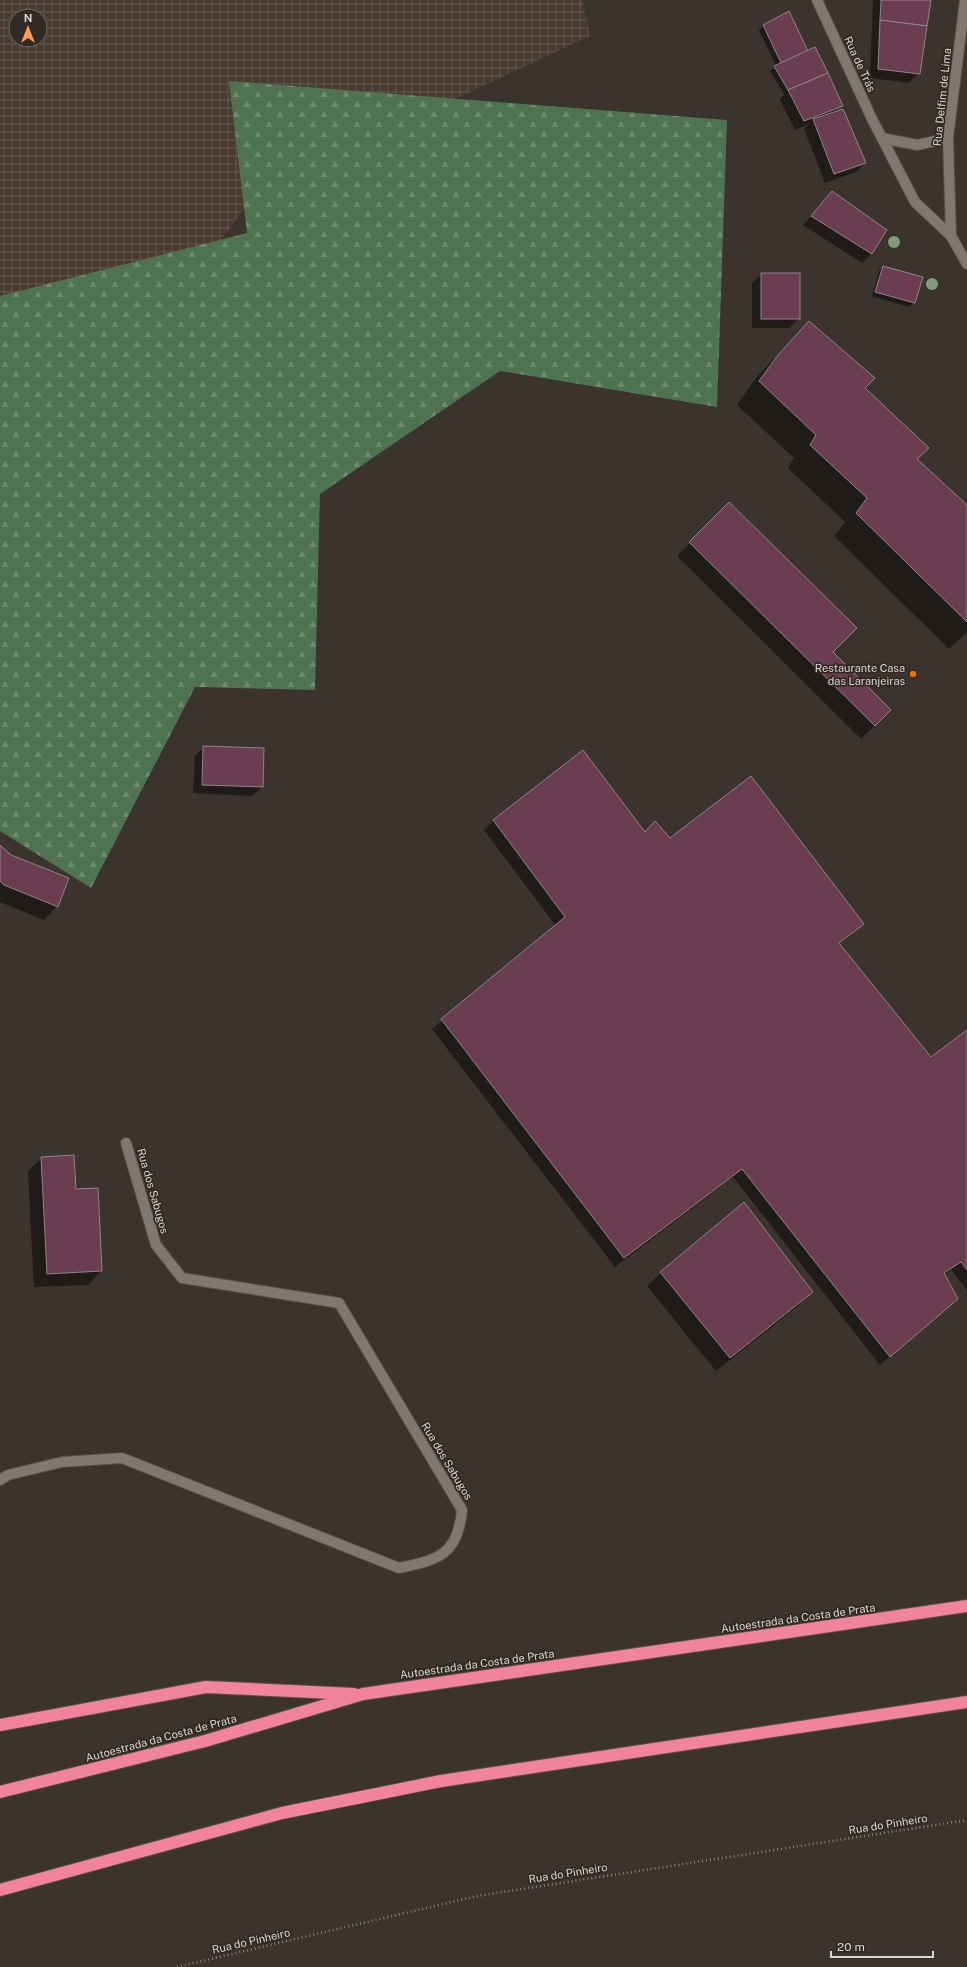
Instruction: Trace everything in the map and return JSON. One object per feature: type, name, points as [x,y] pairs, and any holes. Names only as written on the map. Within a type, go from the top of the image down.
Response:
[{"type":"highway","name":"Autoestrada da Costa de Prata","points":[[0,1792],[205,1741],[363,1694],[967,1606]]},
{"type":"highway","points":[[0,1725],[206,1688],[363,1694]]},
{"type":"highway","points":[[0,1890],[282,1813],[441,1781],[967,1702]]},
{"type":"street","name":"Rua de Trás","points":[[817,0],[882,138],[915,202],[951,236]]},
{"type":"street","name":"Rua Delfim de Lima","points":[[965,0],[948,138],[951,236],[967,264]]},
{"type":"street","points":[[882,138],[916,145],[948,138]]},
{"type":"street","name":"Rua dos Sabugos","points":[[0,1480],[8,1476],[62,1462],[122,1458],[398,1568],[428,1562],[448,1551],[461,1527],[462,1510],[339,1303],[182,1278],[156,1245],[126,1143]]},
{"type":"path","name":"Rua do Pinheiro","points":[[177,1967],[477,1896],[961,1821],[967,1822]]},
{"type":"shaded area","points":[[0,0],[582,0],[590,36],[257,191],[199,270],[0,305]]},
{"type":"green space","points":[[229,81],[727,120],[717,407],[500,371],[320,494],[315,690],[195,687],[91,888],[0,831],[0,296],[247,233]]},
{"type":"building","points":[[881,0],[931,0],[927,26],[880,20]]},
{"type":"building","points":[[789,11],[808,51],[781,63],[763,25]]},
{"type":"building","points":[[880,20],[927,26],[920,74],[878,69]]},
{"type":"building","points":[[815,47],[828,73],[788,90],[774,66]]},
{"type":"building","points":[[828,73],[843,106],[804,121],[788,90]]},
{"type":"building","points":[[843,109],[866,163],[834,174],[813,119]]},
{"type":"building","points":[[832,191],[887,230],[872,254],[811,216]]},
{"type":"building","points":[[883,266],[923,277],[915,303],[875,292]]},
{"type":"building","points":[[761,273],[800,273],[800,319],[761,319]]},
{"type":"building","points":[[809,321],[875,378],[865,388],[929,448],[917,459],[967,505],[967,622],[856,513],[867,498],[810,445],[816,435],[759,381],[778,355]]},
{"type":"building","points":[[729,502],[857,628],[833,652],[891,710],[875,726],[689,542]]},
{"type":"building","points":[[203,746],[264,748],[263,787],[202,785]]},
{"type":"building","points":[[583,750],[645,832],[655,821],[670,838],[751,776],[864,924],[839,943],[931,1057],[967,1030],[967,1270],[961,1262],[944,1273],[958,1299],[890,1357],[742,1169],[624,1258],[441,1019],[565,917],[493,820]]},
{"type":"building","points":[[0,845],[11,855],[69,878],[58,907],[4,885],[0,881]]},
{"type":"building","points":[[74,1155],[76,1189],[98,1188],[102,1271],[47,1274],[41,1157]]},
{"type":"building","points":[[744,1202],[813,1292],[730,1358],[660,1272]]},
{"type":"place","name":"Restaurante Casa das Laranjeiras","points":[[913,674]]}]
